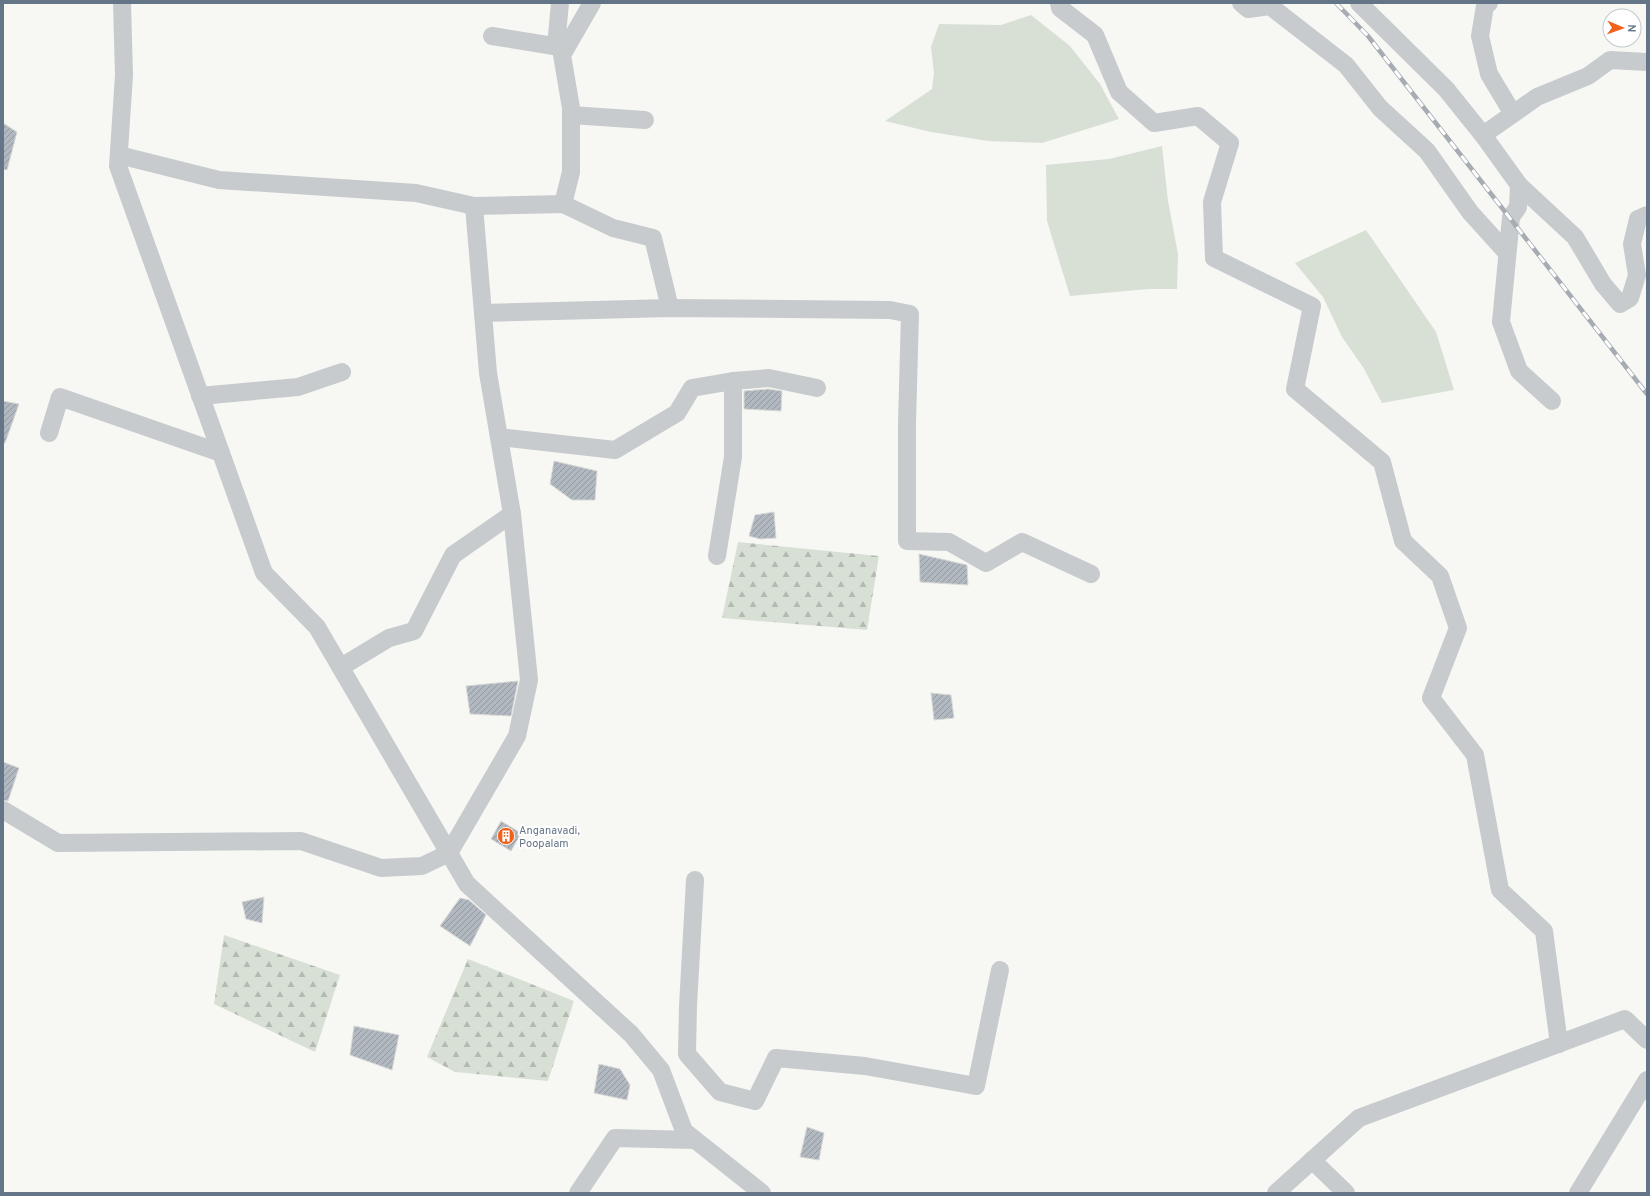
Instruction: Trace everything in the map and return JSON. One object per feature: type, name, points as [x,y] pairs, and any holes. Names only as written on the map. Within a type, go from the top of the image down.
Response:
[{"type":"street","points":[[122,3],[124,75],[118,166],[264,573],[317,627],[467,884],[631,1034],[661,1070],[684,1131],[762,1193]]},
{"type":"street","points":[[560,3],[561,47],[571,115],[571,172],[563,204]]},
{"type":"street","points":[[561,47],[592,3]]},
{"type":"street","points":[[1059,3],[1060,8],[1095,35],[1119,92],[1154,123],[1198,116],[1230,143],[1212,202],[1214,258],[1312,306],[1295,389],[1382,462],[1404,541],[1440,576],[1458,628],[1431,698],[1475,755],[1500,890],[1544,932],[1559,1044]]},
{"type":"street","points":[[1240,3],[1248,9],[1270,6],[1346,65],[1380,108],[1427,151],[1470,212],[1507,253]]},
{"type":"street","points":[[1359,3],[1446,89],[1483,135],[1519,186],[1576,237],[1603,284],[1620,304],[1630,298],[1637,275],[1632,244],[1638,219],[1647,215]]},
{"type":"street","points":[[1489,3],[1485,6],[1480,36],[1489,74],[1513,114]]},
{"type":"street","points":[[492,36],[561,47]]},
{"type":"street","points":[[1483,135],[1537,97],[1588,76],[1610,60],[1647,62]]},
{"type":"street","points":[[571,115],[645,120]]},
{"type":"street","points":[[119,155],[219,180],[416,193],[474,206],[563,204],[613,228],[653,238],[670,308]]},
{"type":"street","points":[[1519,186],[1518,207],[1511,217],[1501,322],[1519,371],[1552,401]]},
{"type":"street","points":[[3,810],[58,843],[301,841],[381,868],[422,866],[449,853],[517,736],[529,680],[512,514],[488,373],[474,206]]},
{"type":"street","points":[[483,313],[670,308],[890,310],[910,314],[907,423],[907,541],[949,542],[986,563],[1022,542],[1091,574]]},
{"type":"street","points":[[200,396],[298,388],[342,372]]},
{"type":"street","points":[[499,437],[615,450],[677,413],[692,388],[733,381],[768,378],[817,388]]},
{"type":"street","points":[[717,556],[733,457],[733,381]]},
{"type":"street","points":[[49,433],[60,397],[221,453]]},
{"type":"street","points":[[341,667],[390,638],[414,630],[453,555],[512,514]]},
{"type":"street","points":[[695,880],[688,1006],[688,1054],[720,1092],[755,1100],[776,1058],[865,1066],[976,1086],[1000,970]]},
{"type":"street","points":[[1276,1193],[1359,1118],[1625,1019],[1647,1040]]},
{"type":"street","points":[[1578,1193],[1647,1080]]},
{"type":"street","points":[[578,1193],[615,1138],[695,1140]]},
{"type":"street","points":[[1312,1160],[1346,1193]]},
{"type":"green space","points":[[1031,15],[1070,46],[1100,84],[1119,119],[1042,143],[988,141],[931,132],[885,121],[932,89],[934,73],[931,47],[939,24],[1001,25]]},
{"type":"green space","points":[[1162,146],[1168,201],[1178,254],[1177,289],[1149,289],[1070,296],[1047,221],[1046,165],[1109,159]]},
{"type":"green space","points":[[1366,230],[1436,332],[1454,390],[1382,403],[1363,367],[1342,337],[1323,297],[1295,263]]},
{"type":"green space","points":[[738,542],[879,556],[867,630],[722,618]]},
{"type":"green space","points":[[224,935],[340,975],[315,1052],[214,1004]]},
{"type":"green space","points":[[468,959],[574,1001],[548,1081],[455,1072],[427,1057]]},
{"type":"building","points":[[3,123],[17,132],[7,170],[3,169]]},
{"type":"building","points":[[768,389],[782,391],[781,411],[744,409],[744,391]]},
{"type":"building","points":[[3,401],[19,404],[5,443],[3,443]]},
{"type":"building","points":[[554,461],[597,471],[595,500],[572,500],[550,484]]},
{"type":"building","points":[[774,512],[776,538],[760,539],[749,536],[755,515]]},
{"type":"building","points":[[919,554],[967,565],[968,585],[920,582]]},
{"type":"building","points":[[518,681],[511,716],[470,714],[466,686]]},
{"type":"building","points":[[931,693],[951,695],[954,718],[934,720]]},
{"type":"building","points":[[3,762],[19,768],[8,801],[3,800]]},
{"type":"building","name":"Anganavadi, Poopalam","points":[[501,821],[521,833],[511,851],[491,839]]},
{"type":"building","points":[[264,897],[262,923],[246,919],[242,902]]},
{"type":"building","points":[[460,898],[469,900],[486,915],[470,946],[440,926]]},
{"type":"building","points":[[354,1026],[399,1035],[392,1070],[350,1055]]},
{"type":"building","points":[[599,1064],[620,1069],[630,1085],[627,1100],[594,1093]]},
{"type":"building","points":[[807,1127],[824,1133],[819,1160],[800,1157]]},
{"type":"railway","points":[[1336,3],[1368,36],[1647,394]]},
{"type":"place","name":"Anganavadi, Poopalam","points":[[506,836]]}]
